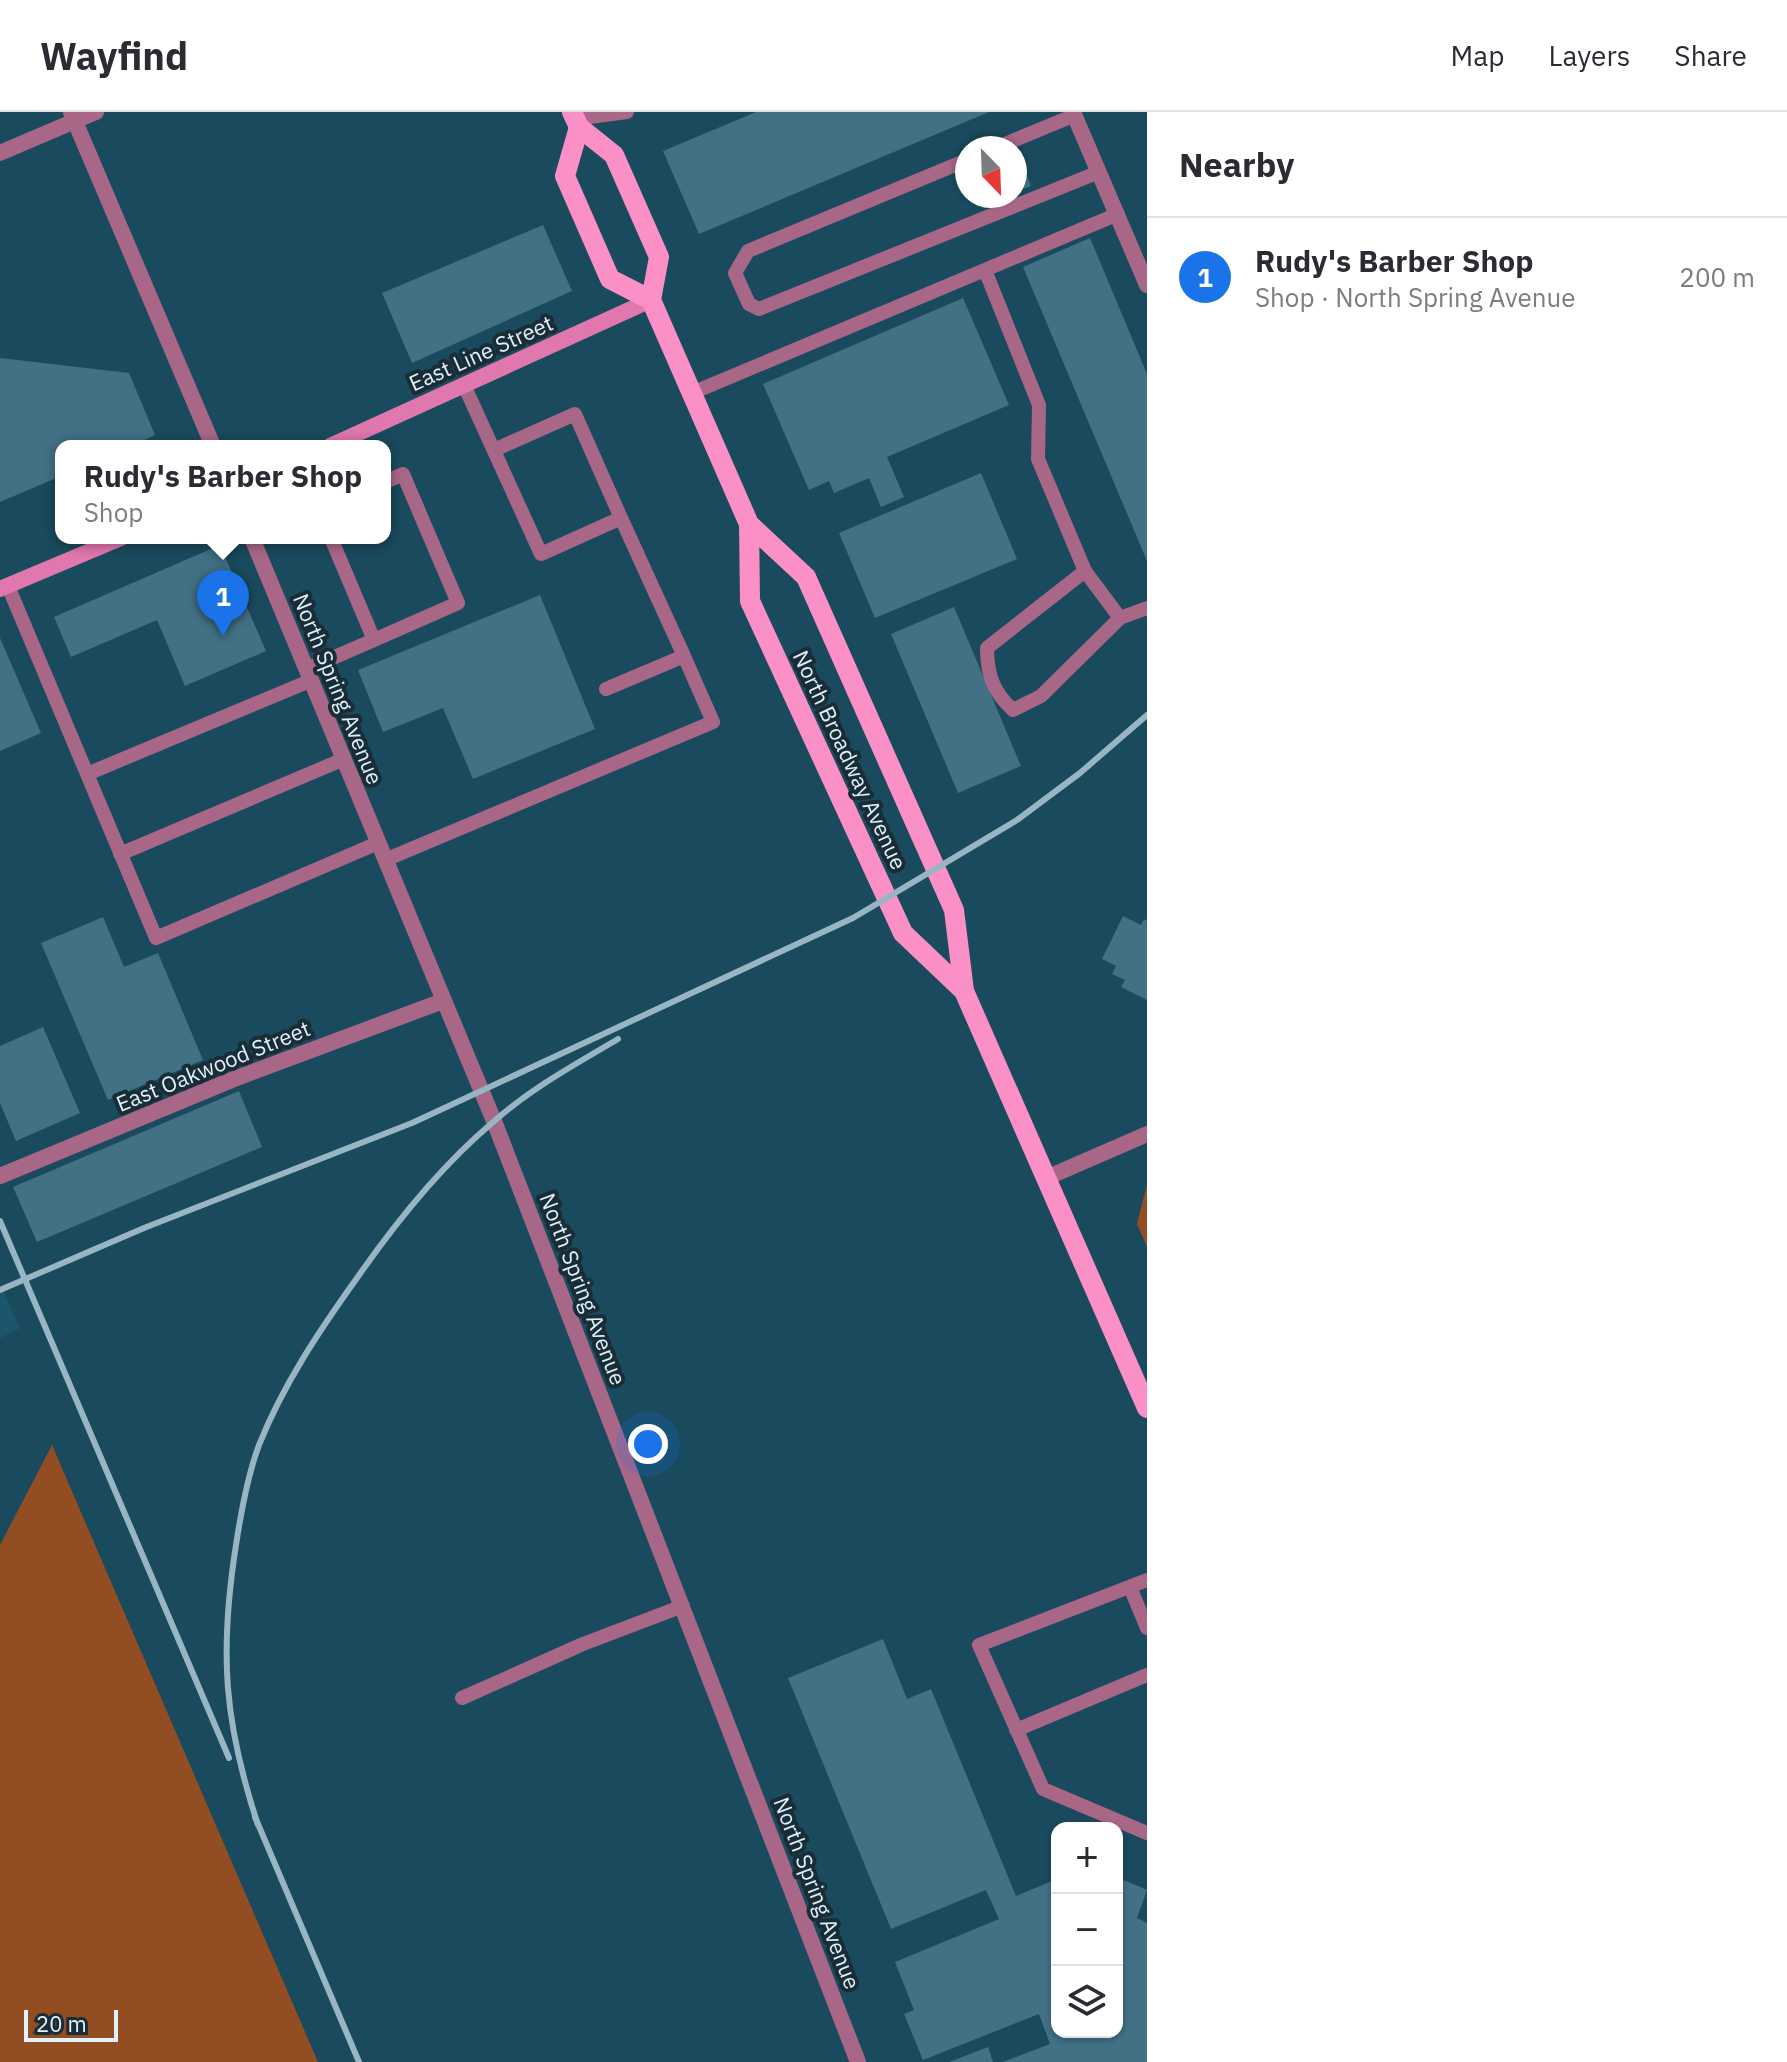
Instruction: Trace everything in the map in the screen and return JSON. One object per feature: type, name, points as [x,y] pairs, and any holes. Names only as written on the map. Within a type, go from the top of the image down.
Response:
[{"type":"main road","points":[[575,119],[614,155],[659,257],[651,300],[610,279],[565,176],[575,119]]},
{"type":"main road","name":"North Broadway Avenue","points":[[651,300],[749,524],[750,601],[903,933],[964,991]]},
{"type":"main road","name":"North Broadway Avenue","points":[[749,524],[806,577],[954,910],[964,991],[1147,1408]]},
{"type":"street","points":[[0,153],[73,117],[96,112]]},
{"type":"street","points":[[1074,114],[1147,285]]},
{"type":"street","points":[[73,117],[210,440]]},
{"type":"street","name":"East Line Street","points":[[348,440],[651,300]]},
{"type":"street","points":[[4,588],[107,544]]},
{"type":"street","name":"North Spring Avenue","points":[[255,544],[499,1135],[858,2062]]},
{"type":"street","name":"East Oakwood Street","points":[[0,1176],[234,1079],[443,1001]]},
{"type":"street","points":[[1046,1178],[1147,1134]]},
{"type":"lane","points":[[575,119],[627,112]]},
{"type":"lane","points":[[1023,136],[1074,114]]},
{"type":"lane","points":[[955,165],[748,251],[735,273],[749,304],[759,309],[1010,208]]},
{"type":"lane","points":[[1027,201],[1099,172]]},
{"type":"lane","points":[[692,393],[1118,214]]},
{"type":"lane","points":[[985,270],[1039,405],[1038,459],[1085,571],[1120,618]]},
{"type":"lane","points":[[464,385],[541,554],[621,518]]},
{"type":"lane","points":[[385,860],[713,722],[575,414],[494,450]]},
{"type":"lane","points":[[87,774],[458,603],[403,474],[391,479]]},
{"type":"lane","points":[[334,544],[374,640]]},
{"type":"lane","points":[[1085,571],[987,648],[987,669],[998,696],[1013,710],[1041,696],[1120,618],[1147,608]]},
{"type":"lane","points":[[4,588],[156,938],[378,843]]},
{"type":"lane","points":[[606,689],[684,656]]},
{"type":"lane","points":[[120,854],[344,759]]},
{"type":"lane","points":[[1147,1580],[979,1645],[1043,1789],[1147,1833]]},
{"type":"lane","points":[[1130,1587],[1147,1628]]},
{"type":"lane","points":[[462,1698],[583,1644],[683,1606]]},
{"type":"lane","points":[[1016,1730],[1147,1675]]},
{"type":"shaded area","points":[[1147,1184],[1147,1247],[1137,1224]]},
{"type":"shaded area","points":[[0,1284],[20,1328],[0,1338]]},
{"type":"shaded area","points":[[52,1445],[318,2062],[0,2062],[0,1545]]},
{"type":"building","points":[[756,112],[989,112],[699,234],[663,151]]},
{"type":"building","points":[[543,225],[572,291],[412,363],[382,293]]},
{"type":"building","points":[[1090,238],[1147,374],[1147,561],[1023,267]]},
{"type":"building","points":[[963,298],[1009,405],[887,457],[904,497],[881,507],[869,478],[834,493],[829,481],[809,490],[763,384]]},
{"type":"building","points":[[0,358],[129,373],[155,435],[145,440],[55,440],[55,479],[0,502]]},
{"type":"building","points":[[981,473],[1017,559],[875,618],[839,533]]},
{"type":"building","points":[[220,545],[266,651],[185,686],[157,620],[71,657],[54,617]]},
{"type":"building","points":[[540,595],[595,729],[473,779],[443,708],[383,732],[358,670]]},
{"type":"building","points":[[954,607],[1021,766],[958,793],[891,634]]},
{"type":"building","points":[[0,638],[41,733],[0,751]]},
{"type":"building","points":[[1123,916],[1141,925],[1144,919],[1147,921],[1147,1000],[1121,987],[1125,980],[1112,974],[1116,966],[1102,959]]},
{"type":"building","points":[[103,917],[124,967],[158,953],[203,1060],[108,1100],[41,943]]},
{"type":"building","points":[[43,1027],[80,1113],[16,1141],[0,1103],[0,1046]]},
{"type":"building","points":[[239,1091],[262,1147],[37,1242],[13,1187]]},
{"type":"building","points":[[883,1639],[907,1699],[931,1689],[1016,1896],[1051,1881],[1051,2038],[1123,2038],[1123,1882],[1147,1890],[1137,1918],[1147,1923],[1147,2062],[1003,2062],[1050,2044],[1039,2014],[923,2060],[904,2014],[914,2010],[895,1962],[999,1919],[986,1890],[891,1929],[788,1678]]},
{"type":"building","points":[[988,2047],[993,2062],[949,2062]]},
{"type":"railway","points":[[0,1290],[144,1228],[412,1123],[853,918],[1017,820],[1080,773],[1147,715]]},
{"type":"railway","points":[[258,1825],[232,1720],[227,1620],[242,1507],[255,1457],[269,1423],[329,1318],[387,1236],[437,1177],[473,1140],[522,1099],[618,1039]]},
{"type":"railway","points":[[0,1221],[229,1758]]},
{"type":"railway","points":[[255,1817],[359,2062]]},
{"type":"place","name":"Rudy's Barber Shop","points":[[223,636]]}]
